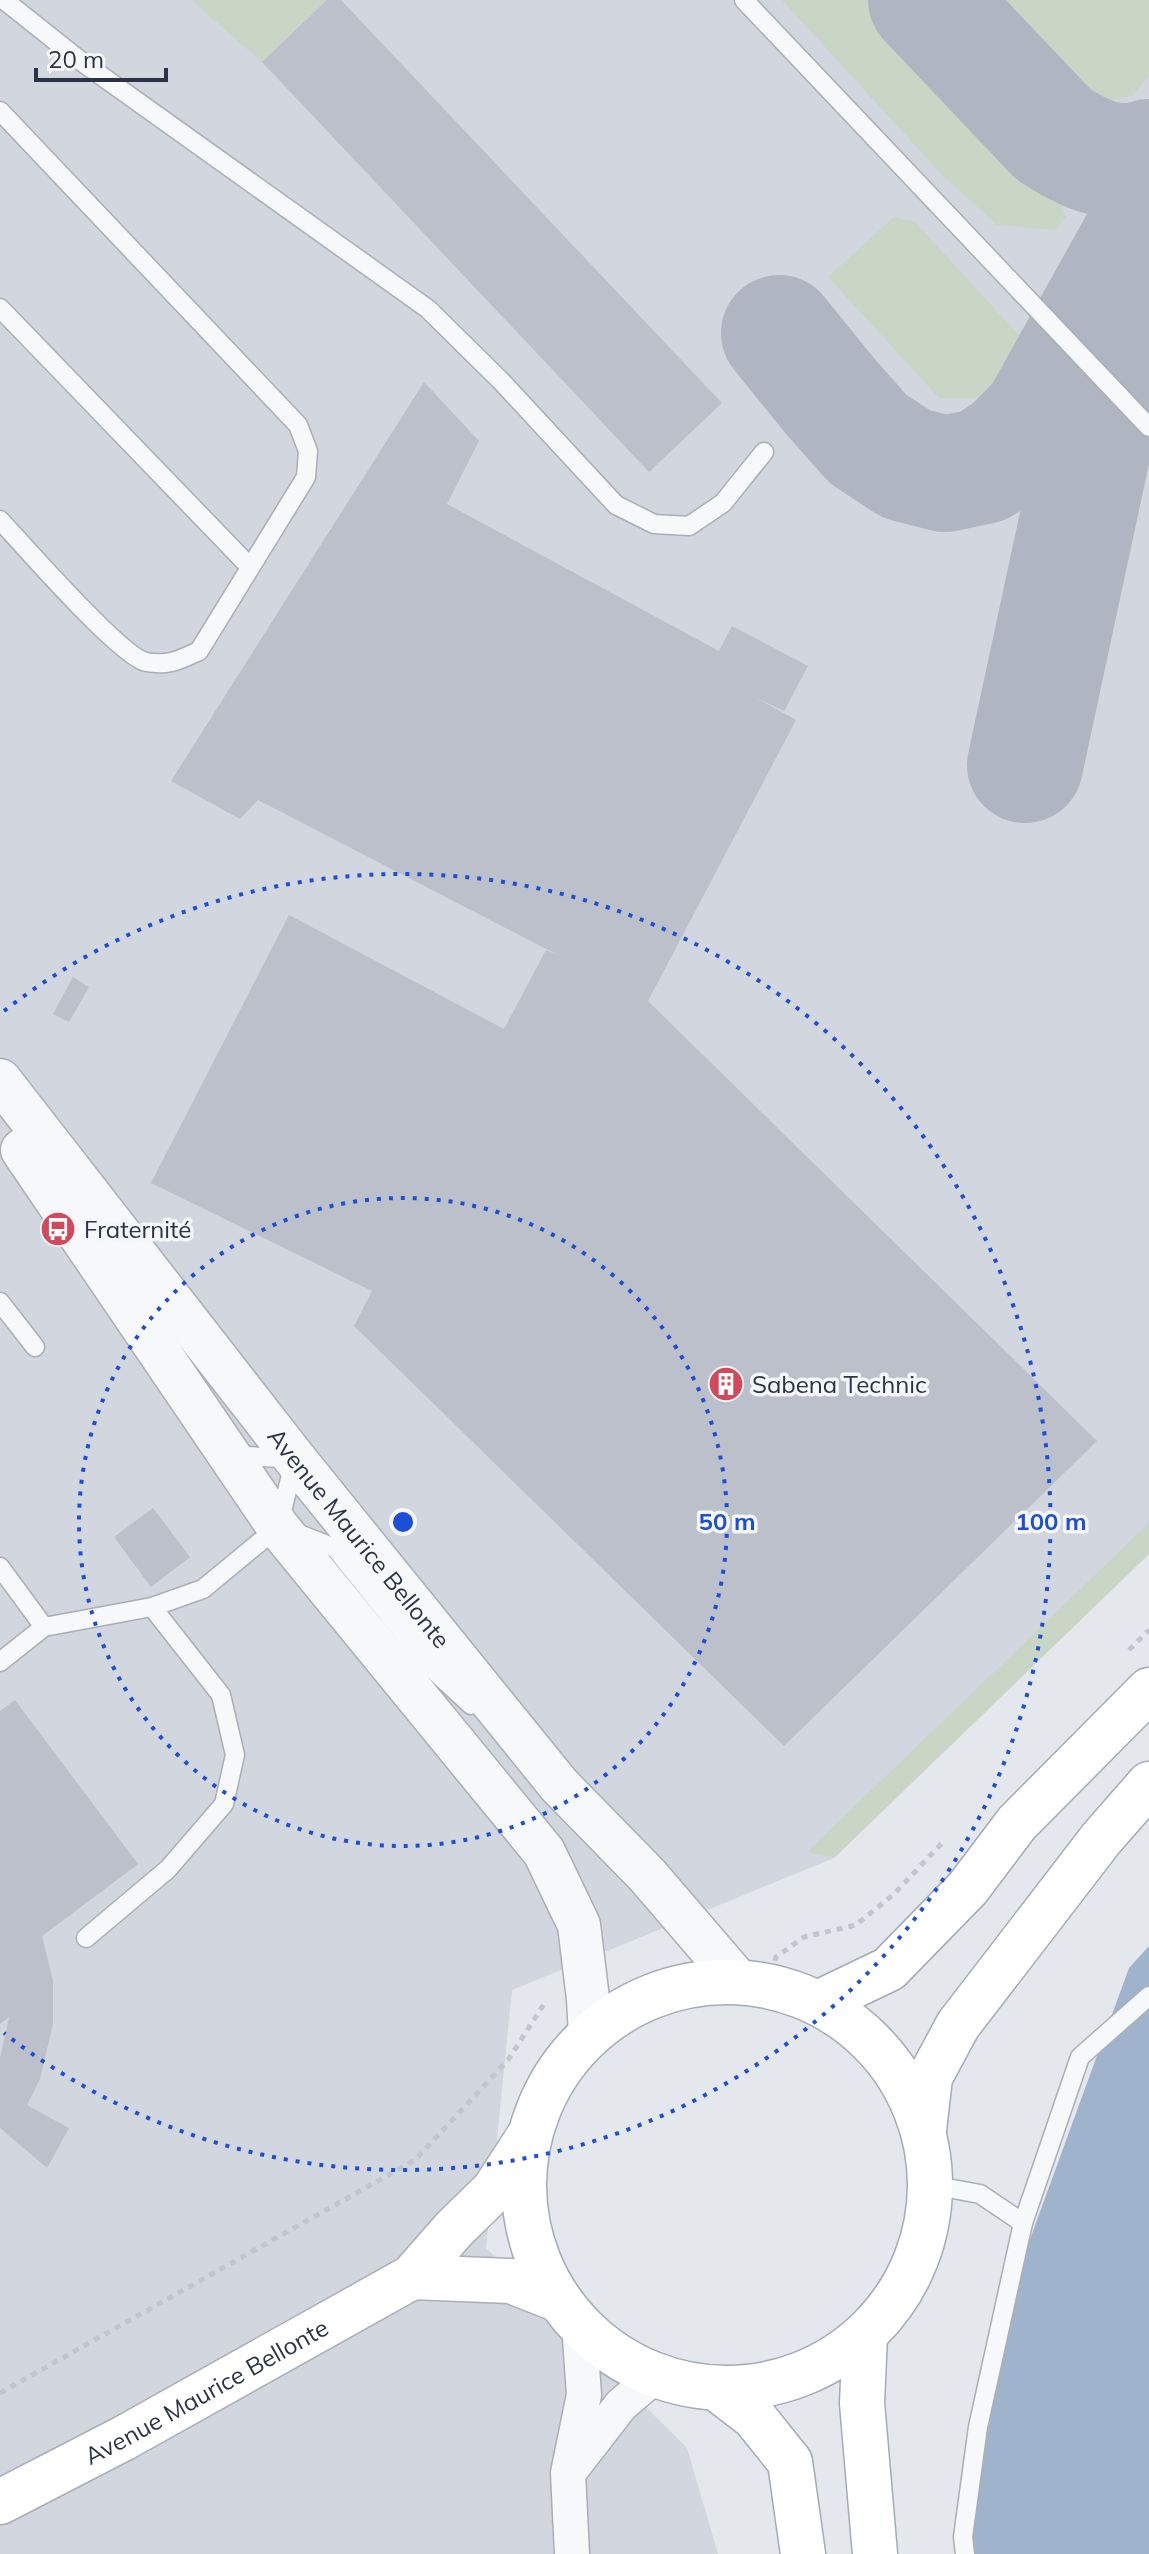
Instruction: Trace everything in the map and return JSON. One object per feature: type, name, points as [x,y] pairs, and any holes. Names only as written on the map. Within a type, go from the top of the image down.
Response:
[{"type":"main road","points":[[818,2003],[889,1969],[968,1888],[1017,1823],[1149,1690]]},
{"type":"main road","points":[[412,2277],[511,2281],[569,2312],[614,2354],[655,2376],[716,2388],[769,2384],[821,2366],[865,2335],[901,2292],[924,2241],[931,2185],[924,2130],[930,2077],[958,2025],[1101,1839],[1149,1784]]},
{"type":"main road","points":[[569,2312],[534,2249],[523,2193],[529,2136],[552,2081],[590,2034],[634,2004],[684,1986],[754,1984],[818,2003],[865,2034],[901,2078],[924,2130]]},
{"type":"main road","name":"Avenue Maurice Bellonte","points":[[0,2502],[124,2438],[412,2277],[494,2190],[529,2136]]},
{"type":"main road","points":[[865,2335],[862,2403],[875,2554]]},
{"type":"main road","points":[[716,2388],[754,2417],[790,2462],[803,2554]]},
{"type":"street","name":"Avenue Maurice Bellonte","points":[[0,1080],[16,1132],[278,1527],[544,1852],[579,1925],[590,2034]]},
{"type":"street","name":"Avenue Maurice Bellonte","points":[[16,1132],[295,1459],[559,1785],[754,1984]]},
{"type":"street","points":[[569,2312],[584,2395],[568,2473],[572,2554]]},
{"type":"street","points":[[568,2473],[621,2405],[655,2376]]},
{"type":"lane","points":[[4,0],[82,62],[428,309],[501,381],[616,505],[654,524],[689,526],[723,503],[764,452]]},
{"type":"lane","points":[[744,0],[1149,427]]},
{"type":"lane","points":[[0,111],[298,425],[308,451],[306,477],[199,651],[170,664],[142,661],[119,645],[0,520]]},
{"type":"lane","points":[[0,308],[250,567]]},
{"type":"lane","points":[[0,1302],[35,1347]]},
{"type":"lane","points":[[0,1662],[44,1627],[152,1607],[203,1589],[278,1527],[295,1459],[228,1455]]},
{"type":"lane","points":[[278,1527],[335,1548],[431,1668],[559,1785]]},
{"type":"lane","points":[[0,1567],[44,1627]]},
{"type":"lane","points":[[86,1938],[168,1869],[224,1804],[235,1755],[221,1695],[152,1607]]},
{"type":"lane","points":[[965,2554],[963,2537],[978,2427],[1023,2223],[1080,2057],[1149,1996]]},
{"type":"lane","points":[[931,2185],[980,2194],[1023,2223]]},
{"type":"path","points":[[1128,1651],[1149,1630]]},
{"type":"path","points":[[754,1984],[776,1957],[804,1937],[856,1925],[894,1894],[947,1838]]},
{"type":"path","points":[[0,2393],[415,2160],[508,2060],[550,1994]]},
{"type":"shaded area","points":[[0,0],[1149,0],[1149,1554],[834,1858],[512,1990],[486,2248],[687,2448],[718,2554],[0,2554]]},
{"type":"green space","points":[[191,0],[327,0],[262,62]]},
{"type":"green space","points":[[782,0],[878,0],[1054,184],[1066,217],[1055,230],[997,225],[941,174]]},
{"type":"green space","points":[[969,0],[1149,0],[1149,76],[1132,96],[1102,102],[1059,95]]},
{"type":"green space","points":[[894,217],[915,222],[1019,335],[1018,354],[1006,380],[976,398],[939,398],[828,277]]},
{"type":"green space","points":[[1149,1523],[1149,1554],[834,1858],[807,1852]]},
{"type":"water","points":[[1149,1946],[1149,2554],[968,2554],[1003,2313],[1129,1968]]},
{"type":"building","points":[[327,0],[341,0],[722,403],[649,472],[262,62]]},
{"type":"building","points":[[424,382],[479,441],[447,504],[719,651],[732,626],[808,666],[784,711],[755,697],[796,720],[648,1001],[1097,1441],[784,1746],[354,1326],[372,1291],[151,1183],[289,915],[504,1029],[546,950],[558,955],[258,800],[240,819],[171,781]]},
{"type":"building","points":[[73,977],[89,987],[69,1022],[53,1014]]},
{"type":"building","points":[[153,1508],[190,1557],[151,1587],[114,1537]]},
{"type":"building","points":[[15,1700],[138,1864],[42,1936],[53,1981],[53,2024],[40,2079],[27,2105],[69,2128],[47,2168],[0,2128],[0,2058],[9,2017],[0,2024],[0,1711]]},
{"type":"taxiway","points":[[926,0],[1053,134],[1075,147],[1111,160],[1149,157]]},
{"type":"taxiway","points":[[779,333],[868,439],[906,464],[945,474],[983,466],[1009,449],[1039,419],[1149,222]]},
{"type":"taxiway","points":[[1025,765],[1118,332]]},
{"type":"place","name":"Fraternité","points":[[58,1229]]},
{"type":"place","name":"Sabena Technic","points":[[726,1384]]}]
